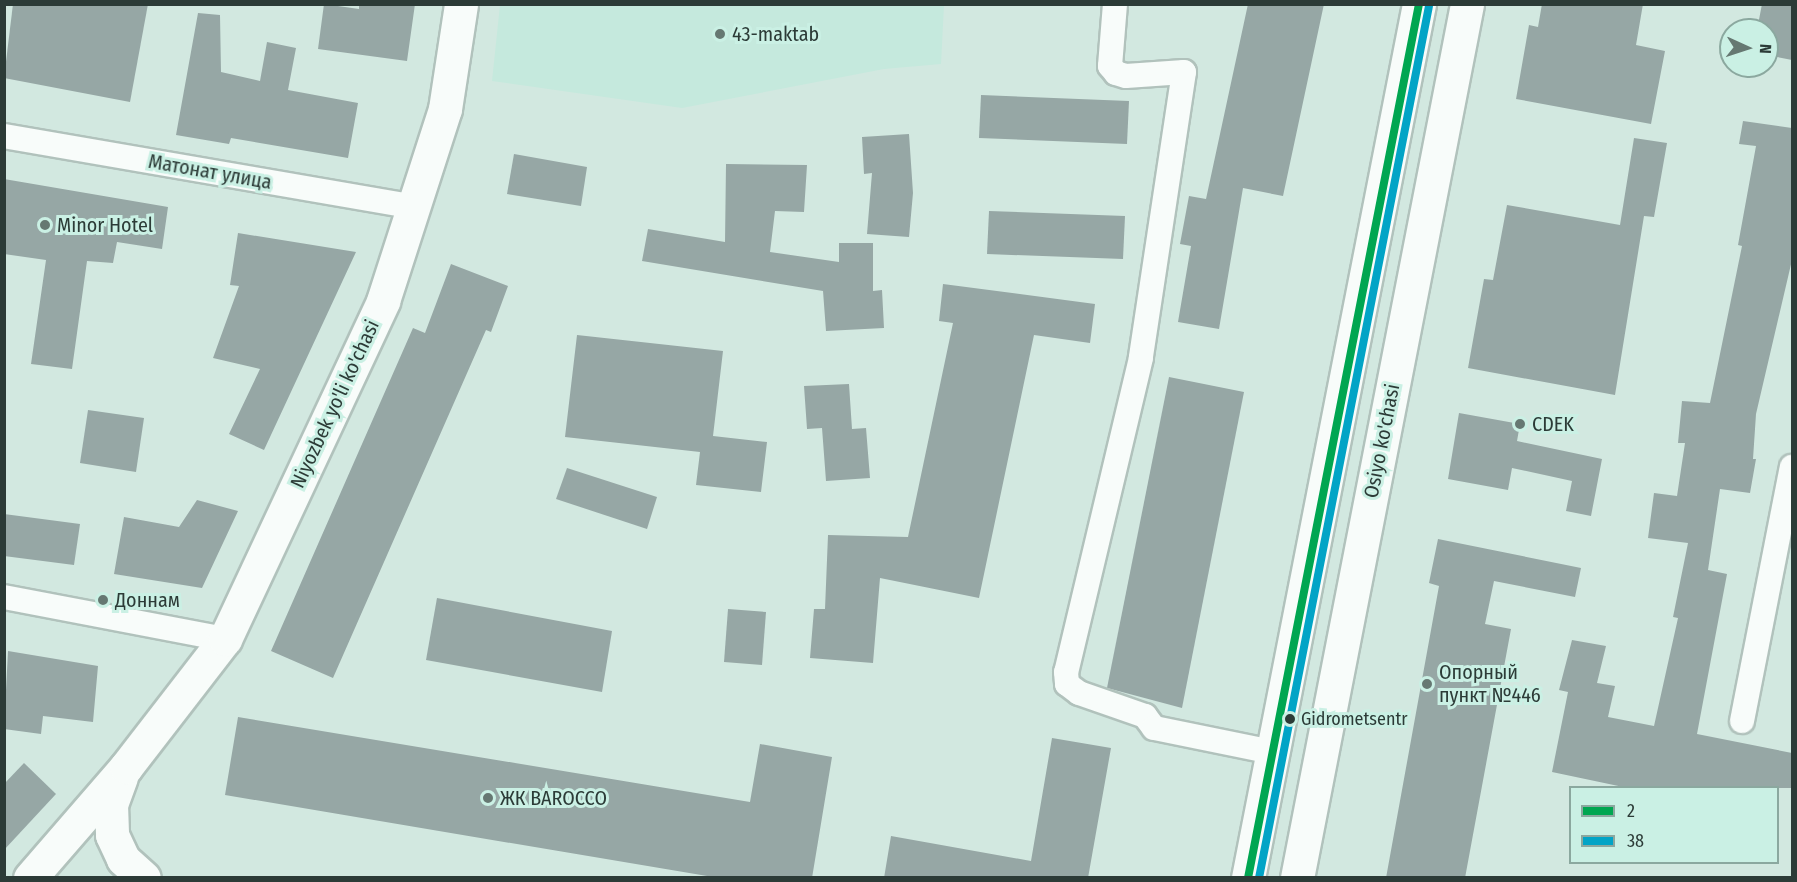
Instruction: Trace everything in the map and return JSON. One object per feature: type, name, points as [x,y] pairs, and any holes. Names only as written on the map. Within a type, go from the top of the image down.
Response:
[{"type":"main road","name":"Niyozbek yo'li ko'chasi","points":[[30,878],[126,767],[225,639],[383,301],[416,207],[445,108],[461,4]]},
{"type":"main road","points":[[1248,878],[1419,4]]},
{"type":"main road","name":"Osiyo ko'chasi","points":[[1297,878],[1467,4]]},
{"type":"main road","name":"Niyozbek yo'li ko'chasi","points":[[126,767],[111,804],[112,835],[123,859],[144,878]]},
{"type":"street","points":[[1115,4],[1110,66],[1116,73],[1126,76],[1184,72],[1141,358],[1066,672],[1067,684],[1079,693],[1145,716],[1154,728],[1272,752]]},
{"type":"street","name":"Матонат улица","points":[[4,136],[416,207]]},
{"type":"street","points":[[1742,722],[1792,467]]},
{"type":"street","points":[[4,597],[225,639]]},
{"type":"shaded area","name":"43-maktab","points":[[500,5],[944,5],[941,64],[884,69],[682,108],[492,81]]},
{"type":"building","points":[[13,4],[148,4],[130,102],[4,78]]},
{"type":"building","points":[[324,4],[359,9],[359,4],[415,4],[407,61],[318,49]]},
{"type":"building","points":[[1248,4],[1324,4],[1283,196],[1243,188],[1219,329],[1178,322],[1191,246],[1180,244],[1189,196],[1206,199]]},
{"type":"building","points":[[1542,4],[1643,4],[1636,45],[1665,51],[1651,124],[1516,99],[1529,25],[1538,27]]},
{"type":"building","points":[[1762,4],[1792,4],[1792,60],[1779,57],[1779,18],[1759,18]]},
{"type":"building","points":[[198,13],[220,15],[221,72],[260,81],[267,42],[296,48],[288,90],[358,103],[348,158],[231,138],[229,144],[176,135]]},
{"type":"building","points":[[981,95],[1129,101],[1127,144],[979,138]]},
{"type":"building","points":[[1743,121],[1792,128],[1792,260],[1756,414],[1753,459],[1756,459],[1750,493],[1720,489],[1708,570],[1727,574],[1697,734],[1792,753],[1792,788],[1779,788],[1779,786],[1618,786],[1552,772],[1568,692],[1559,690],[1572,640],[1606,646],[1597,683],[1615,686],[1608,717],[1654,726],[1678,618],[1673,617],[1688,543],[1648,538],[1654,493],[1677,496],[1685,443],[1678,443],[1682,401],[1710,403],[1742,246],[1738,245],[1756,146],[1739,144]]},
{"type":"building","points":[[909,134],[913,193],[909,237],[867,234],[872,173],[864,174],[862,137]]},
{"type":"building","points":[[1634,138],[1667,143],[1654,217],[1644,216],[1615,395],[1468,368],[1484,279],[1493,280],[1507,205],[1620,225]]},
{"type":"building","points":[[514,154],[587,167],[581,206],[507,194]]},
{"type":"building","points":[[726,164],[807,165],[804,212],[775,211],[770,252],[839,262],[839,243],[873,243],[873,291],[882,290],[884,328],[826,331],[823,291],[642,261],[648,229],[725,242]]},
{"type":"building","points":[[4,179],[168,207],[162,249],[117,242],[113,263],[87,261],[72,369],[31,364],[46,260],[4,254]]},
{"type":"building","points":[[989,211],[1125,216],[1123,259],[987,254]]},
{"type":"building","points":[[238,233],[356,252],[264,450],[229,434],[260,369],[213,358],[239,286],[230,285]]},
{"type":"building","points":[[451,264],[508,286],[491,332],[486,330],[333,678],[271,651],[413,328],[425,333]]},
{"type":"building","points":[[943,284],[1095,304],[1090,343],[1034,335],[979,598],[880,578],[873,663],[810,658],[814,609],[825,609],[828,535],[908,537],[953,323],[939,321]]},
{"type":"building","points":[[577,335],[723,351],[713,436],[767,442],[761,492],[696,485],[700,452],[565,437]]},
{"type":"building","points":[[1169,377],[1244,392],[1182,708],[1107,688]]},
{"type":"building","points":[[849,384],[852,429],[866,428],[870,478],[826,481],[822,428],[807,429],[804,386]]},
{"type":"building","points":[[88,410],[144,418],[136,472],[80,463]]},
{"type":"building","points":[[1459,413],[1520,424],[1517,441],[1602,459],[1591,516],[1566,511],[1572,481],[1512,468],[1508,490],[1448,479]]},
{"type":"building","points":[[567,468],[657,497],[647,529],[556,499]]},
{"type":"building","points":[[197,500],[238,511],[202,588],[114,574],[124,517],[179,527]]},
{"type":"building","points":[[4,514],[80,524],[74,565],[4,556]]},
{"type":"building","points":[[1438,539],[1581,568],[1575,597],[1494,581],[1485,624],[1511,629],[1465,878],[1386,878],[1439,586],[1429,583]]},
{"type":"building","points":[[437,598],[612,631],[602,692],[426,660]]},
{"type":"building","points":[[728,609],[766,612],[762,665],[724,662]]},
{"type":"building","points":[[8,651],[98,666],[93,722],[43,716],[41,734],[4,729]]},
{"type":"building","name":"ЖК BAROCCO","points":[[238,717],[750,802],[760,744],[832,757],[812,878],[719,878],[225,795]]},
{"type":"building","points":[[1052,738],[1111,748],[1088,878],[884,878],[891,836],[1031,861]]},
{"type":"building","points":[[24,763],[56,794],[4,850],[4,784]]},
{"type":"transit line","name":"2","points":[[1248,878],[1419,4]]},
{"type":"transit line","name":"38","points":[[1259,878],[1429,6]]},
{"type":"place","name":"43-maktab","points":[[720,34]]},
{"type":"place","name":"Minor Hotel","points":[[45,225]]},
{"type":"place","name":"CDEK","points":[[1520,424]]},
{"type":"place","name":"Доннам","points":[[103,600]]},
{"type":"place","name":"Опорный пункт №446","points":[[1427,684]]},
{"type":"place","name":"Gidrometsentr","points":[[1290,719]]},
{"type":"place","name":"ЖК BAROCCO","points":[[488,798]]}]
